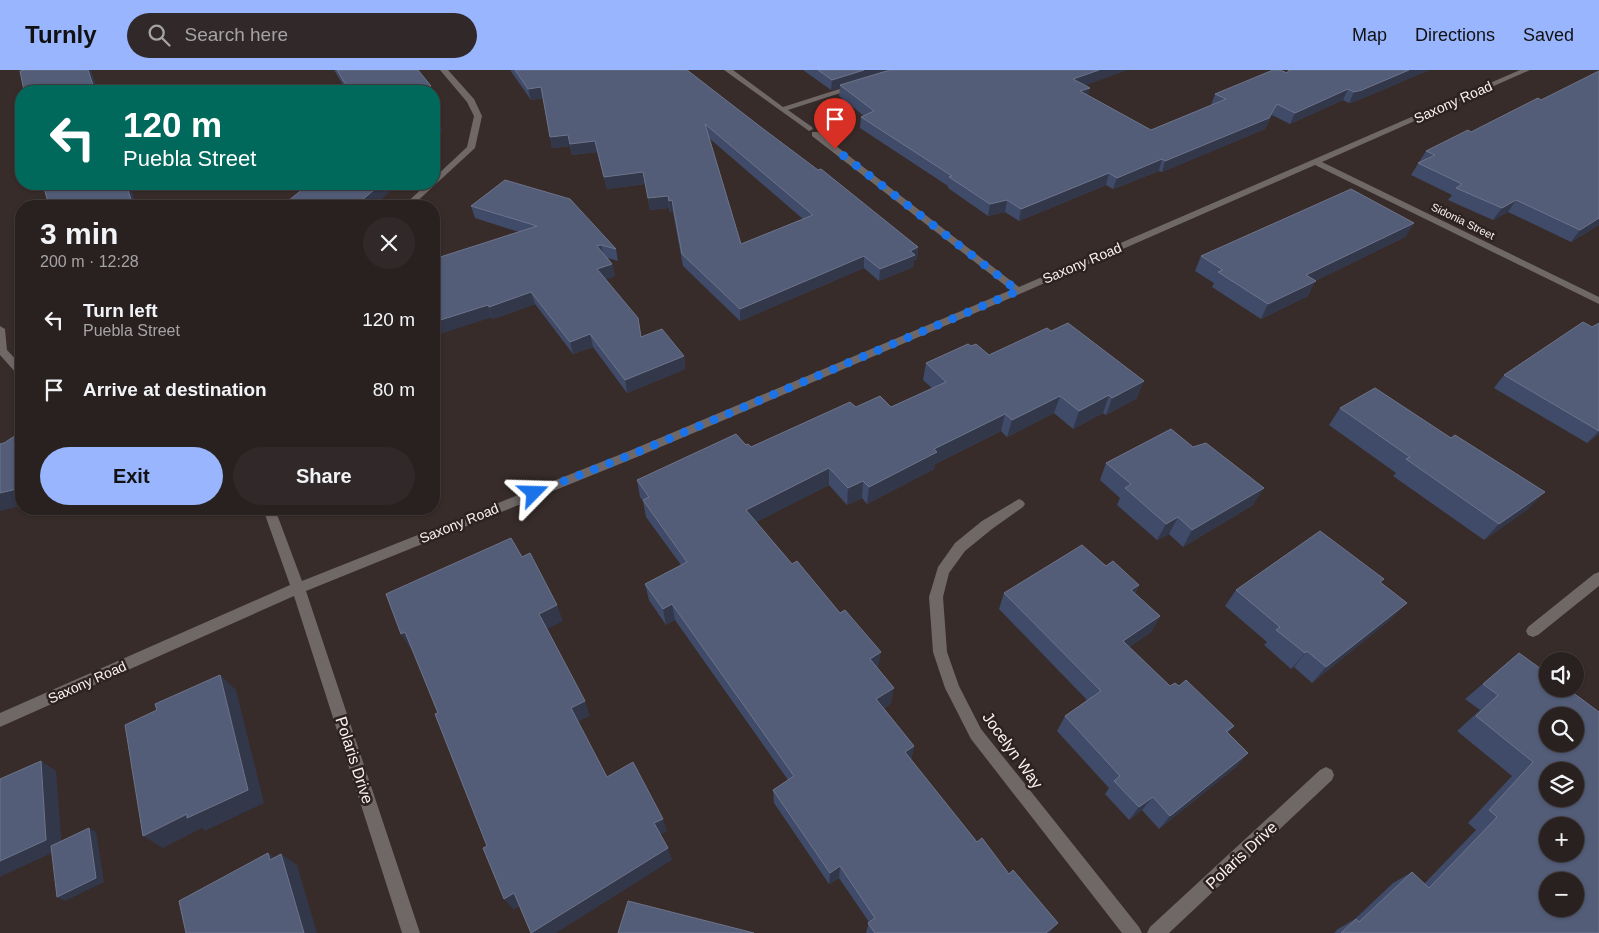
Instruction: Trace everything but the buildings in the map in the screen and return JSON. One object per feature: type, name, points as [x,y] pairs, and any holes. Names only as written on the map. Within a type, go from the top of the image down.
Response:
[{"type":"street","points":[[440,177],[471,148],[478,116],[471,101],[444,70]]},
{"type":"street","points":[[728,70],[784,109],[1018,291]]},
{"type":"street","name":"Saxony Road","points":[[0,720],[298,588],[633,454],[1018,291],[1526,70]]},
{"type":"street","points":[[784,109],[867,84]]},
{"type":"street","name":"Sidonia Street","points":[[1316,162],[1599,301]]},
{"type":"street","points":[[414,200],[425,190]]},
{"type":"street","points":[[0,329],[2,351],[15,365]]},
{"type":"street","name":"Jocelyn Way","points":[[1019,504],[987,525],[960,547],[943,571],[936,596],[940,652],[952,688],[976,734],[1133,933]]},
{"type":"street","name":"Polaris Drive","points":[[271,515],[298,588],[411,933]]},
{"type":"street","points":[[1533,631],[1599,578]]},
{"type":"street","name":"Polaris Drive","points":[[1156,933],[1326,776]]},
{"type":"route","points":[[534,493],[633,454],[1018,291],[835,149]]}]
